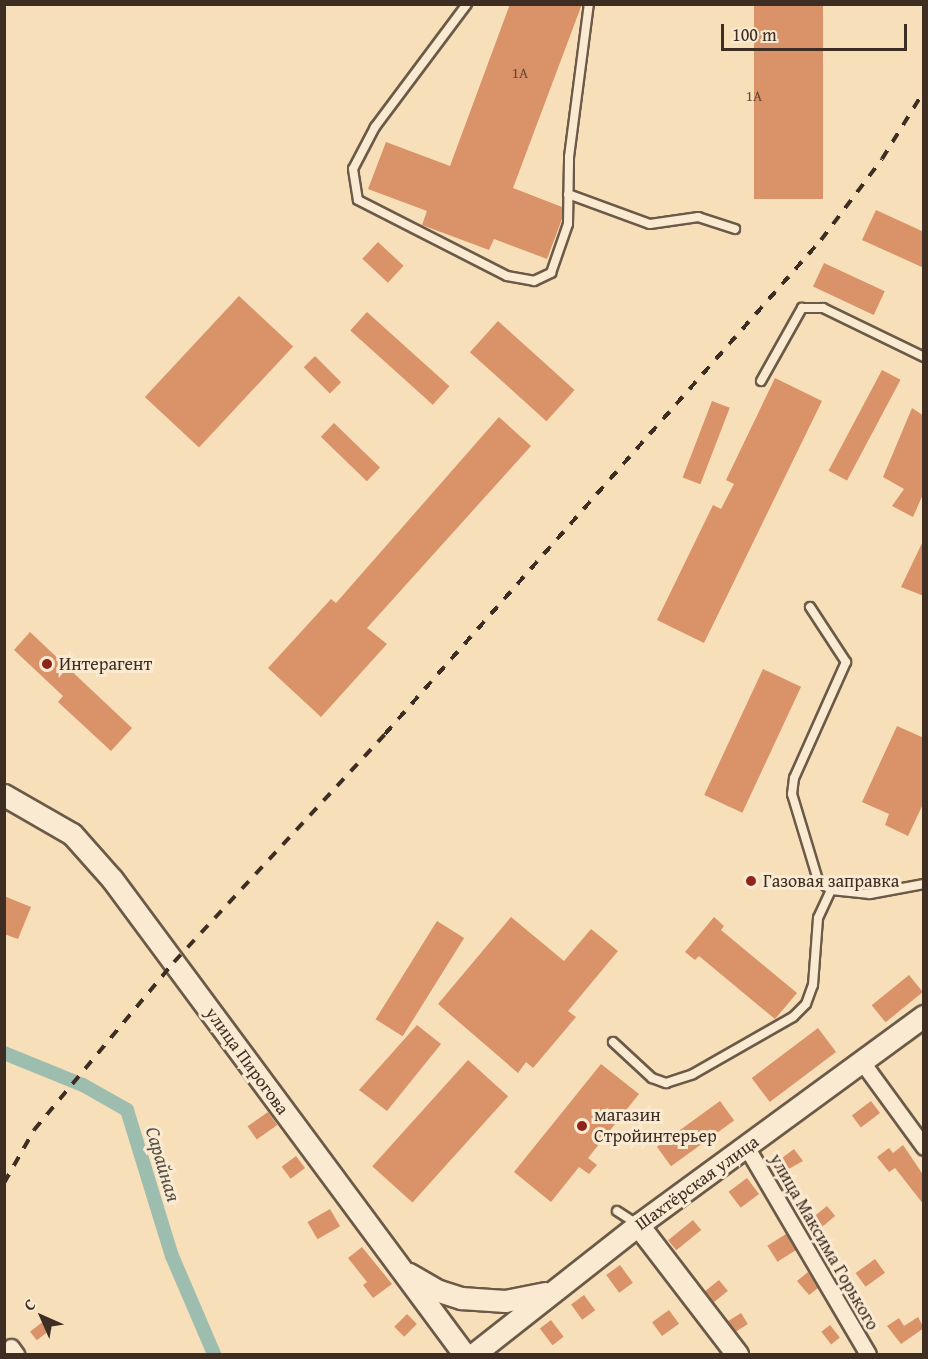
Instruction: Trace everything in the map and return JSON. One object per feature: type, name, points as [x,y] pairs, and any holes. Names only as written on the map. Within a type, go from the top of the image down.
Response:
[{"type":"main road","name":"улица Пирогова","points":[[4,795],[72,834],[112,879],[464,1354]]},
{"type":"main road","name":"Шахтёрская улица","points":[[474,1354],[552,1290],[638,1225],[747,1148],[924,1016]]},
{"type":"main road","points":[[638,1225],[737,1354]]},
{"type":"main road","points":[[399,1267],[428,1286],[461,1298],[505,1301],[552,1290]]},
{"type":"street","points":[[862,1062],[924,1147]]},
{"type":"street","name":"улица Максима Горького","points":[[747,1148],[868,1354]]},
{"type":"lane","points":[[467,4],[375,127],[353,169],[358,200],[507,276],[534,281],[551,273],[568,224],[569,157],[589,4]]},
{"type":"lane","points":[[568,194],[650,224],[698,217],[735,229]]},
{"type":"lane","points":[[761,381],[802,308],[824,308],[924,357]]},
{"type":"lane","points":[[810,607],[846,662],[794,778],[792,794],[818,880],[831,890],[870,894],[924,884]]},
{"type":"lane","points":[[613,1042],[652,1078],[666,1083],[693,1074],[793,1017],[806,1004],[813,985],[818,918],[831,890]]},
{"type":"lane","points":[[617,1211],[638,1225]]},
{"type":"building","points":[[510,4],[582,4],[513,188],[562,207],[562,219],[547,259],[494,239],[489,250],[422,225],[427,211],[368,189],[386,142],[450,166]]},
{"type":"building","points":[[754,4],[823,4],[823,199],[754,199]]},
{"type":"building","points":[[876,210],[924,232],[924,268],[862,240]]},
{"type":"building","points":[[378,242],[404,266],[388,283],[362,259]]},
{"type":"building","points":[[824,263],[885,291],[874,315],[813,287]]},
{"type":"building","points":[[239,296],[293,346],[199,447],[145,397]]},
{"type":"building","points":[[367,312],[449,386],[433,405],[350,331]]},
{"type":"building","points":[[498,321],[575,390],[546,421],[470,352]]},
{"type":"building","points":[[315,356],[341,382],[330,393],[304,367]]},
{"type":"building","points":[[882,370],[901,380],[847,481],[828,471]]},
{"type":"building","points":[[775,378],[822,401],[704,643],[657,620],[713,505],[721,509],[734,484],[726,480]]},
{"type":"building","points":[[712,401],[730,408],[700,484],[683,478]]},
{"type":"building","points":[[912,408],[924,416],[924,492],[913,517],[892,506],[904,489],[883,477]]},
{"type":"building","points":[[499,417],[531,446],[367,628],[387,644],[321,717],[268,668],[331,599],[336,603]]},
{"type":"building","points":[[334,423],[380,467],[367,481],[321,437]]},
{"type":"building","points":[[924,539],[924,596],[901,587]]},
{"type":"building","points":[[30,632],[132,728],[111,751],[58,702],[63,696],[14,650]]},
{"type":"building","points":[[763,669],[801,687],[742,813],[704,795]]},
{"type":"building","points":[[897,726],[924,738],[924,802],[908,836],[885,825],[889,814],[862,802]]},
{"type":"building","points":[[4,896],[31,907],[18,939],[4,934]]},
{"type":"building","points":[[511,917],[564,961],[591,929],[618,951],[568,1011],[576,1017],[533,1068],[526,1062],[518,1073],[438,1004]]},
{"type":"building","points":[[714,917],[724,926],[721,930],[797,993],[775,1019],[699,956],[695,960],[685,952]]},
{"type":"building","points":[[437,921],[464,938],[403,1036],[376,1019]]},
{"type":"building","points":[[909,975],[923,992],[886,1022],[872,1005]]},
{"type":"building","points":[[417,1025],[441,1044],[387,1111],[359,1090]]},
{"type":"building","points":[[818,1028],[836,1052],[770,1102],[752,1078]]},
{"type":"building","points":[[468,1060],[508,1096],[412,1202],[372,1166]]},
{"type":"building","name":"магазин Стройинтерьер","points":[[601,1064],[639,1094],[588,1158],[597,1165],[589,1174],[579,1167],[551,1202],[514,1172]]},
{"type":"building","points":[[720,1101],[734,1120],[671,1166],[657,1147]]},
{"type":"building","points":[[871,1101],[880,1113],[861,1127],[852,1115]]},
{"type":"building","points":[[268,1112],[277,1125],[257,1139],[248,1126]]},
{"type":"building","points":[[903,1145],[924,1176],[924,1205],[895,1168],[889,1172],[877,1157],[889,1148],[893,1153]]},
{"type":"building","points":[[794,1149],[803,1161],[785,1171],[778,1161]]},
{"type":"building","points":[[296,1156],[305,1168],[291,1179],[282,1167]]},
{"type":"building","points":[[747,1178],[759,1194],[741,1208],[729,1192]]},
{"type":"building","points":[[827,1206],[835,1216],[823,1226],[815,1216]]},
{"type":"building","points":[[330,1209],[340,1226],[317,1239],[307,1222]]},
{"type":"building","points":[[693,1220],[701,1230],[676,1250],[668,1240]]},
{"type":"building","points":[[786,1234],[796,1250],[777,1262],[767,1246]]},
{"type":"building","points":[[362,1247],[392,1284],[373,1298],[363,1285],[367,1282],[348,1258]]},
{"type":"building","points":[[875,1259],[885,1273],[866,1287],[856,1273]]},
{"type":"building","points":[[620,1265],[633,1283],[619,1293],[606,1275]]},
{"type":"building","points":[[808,1272],[818,1288],[809,1295],[797,1281]]},
{"type":"building","points":[[719,1280],[728,1291],[714,1302],[705,1291]]},
{"type":"building","points":[[584,1295],[595,1310],[582,1320],[571,1304]]},
{"type":"building","points":[[669,1310],[679,1324],[662,1336],[652,1322]]},
{"type":"building","points":[[741,1313],[748,1324],[735,1332],[728,1321]]},
{"type":"building","points":[[407,1314],[417,1324],[404,1337],[394,1327]]},
{"type":"building","points":[[918,1317],[924,1328],[901,1344],[887,1326],[899,1318],[904,1326]]},
{"type":"building","points":[[45,1320],[52,1329],[37,1340],[30,1332]]},
{"type":"building","points":[[551,1320],[564,1337],[552,1345],[540,1328]]},
{"type":"building","points":[[830,1325],[840,1338],[831,1344],[821,1332]]},
{"type":"waterway","name":"Сарайная","points":[[4,1053],[83,1085],[127,1110],[172,1256],[214,1354]]},
{"type":"railway","points":[[4,1183],[34,1130],[174,962],[385,734],[821,240],[882,159],[924,91]]},
{"type":"place","name":"Интерагент","points":[[47,664]]},
{"type":"place","name":"Газовая заправка","points":[[751,881]]},
{"type":"place","name":"магазин Стройинтерьер","points":[[582,1126]]}]
